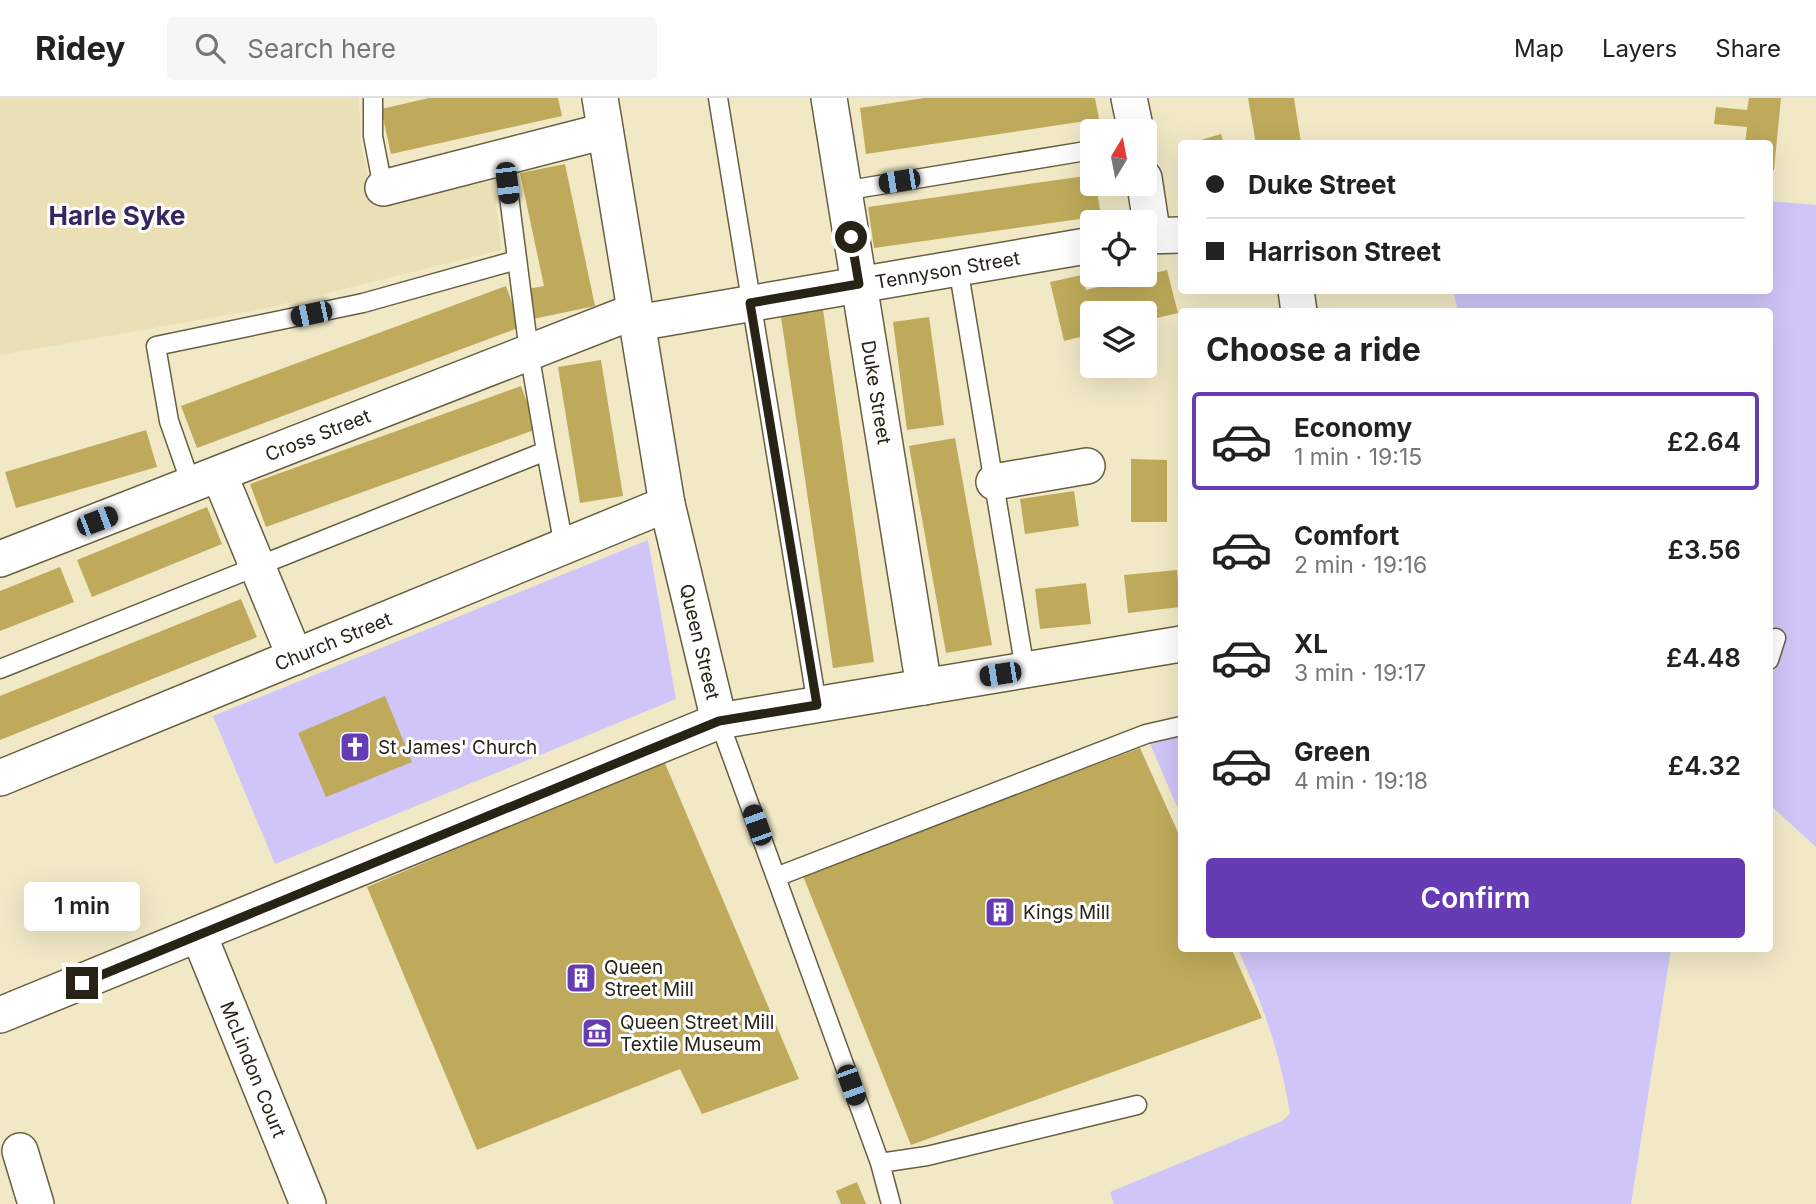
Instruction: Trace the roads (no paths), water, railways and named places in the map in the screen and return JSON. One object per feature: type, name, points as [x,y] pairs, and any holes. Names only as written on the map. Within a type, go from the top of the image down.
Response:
[{"type":"street","name":"Duke Street","points":[[831,98],[925,687]]},
{"type":"street","points":[[1129,98],[1133,119]]},
{"type":"street","points":[[383,188],[504,157],[603,115]]},
{"type":"street","name":"Queen Street","points":[[603,115],[667,504],[719,721]]},
{"type":"street","name":"Tennyson Street","points":[[636,317],[750,303],[1080,247]]},
{"type":"street","name":"Cross Street","points":[[1,552],[205,479],[529,352],[636,317]]},
{"type":"street","points":[[994,482],[1087,466]]},
{"type":"street","points":[[205,479],[257,565],[295,657]]},
{"type":"street","name":"Church Street","points":[[0,778],[667,504]]},
{"type":"street","points":[[0,1014],[719,721],[1178,644]]},
{"type":"street","name":"McLindon Court","points":[[199,935],[308,1204]]},
{"type":"street","points":[[20,1151],[36,1204]]},
{"type":"lane","points":[[373,98],[373,136],[383,188]]},
{"type":"lane","points":[[718,98],[817,705]]},
{"type":"lane","points":[[844,191],[1080,152]]},
{"type":"lane","points":[[504,157],[529,352],[564,546]]},
{"type":"lane","points":[[205,479],[169,421],[156,346],[363,303],[517,261]]},
{"type":"lane","points":[[958,267],[1025,670]]},
{"type":"lane","points":[[0,669],[546,451]]},
{"type":"lane","points":[[1773,647],[1776,638]]},
{"type":"lane","name":"Queen Street","points":[[719,721],[880,1163],[891,1204]]},
{"type":"lane","points":[[776,877],[1146,734],[1178,727]]},
{"type":"lane","points":[[880,1163],[927,1156],[1138,1105]]},
{"type":"place","name":"St James' Church","points":[[355,747]]},
{"type":"place","name":"Kings Mill","points":[[1000,912]]},
{"type":"place","name":"Queen Street Mill","points":[[581,978]]},
{"type":"place","name":"Queen Street Mill Textile Museum","points":[[597,1033]]},
{"type":"district","name":"Harle Syke","points":[[117,215]]}]
